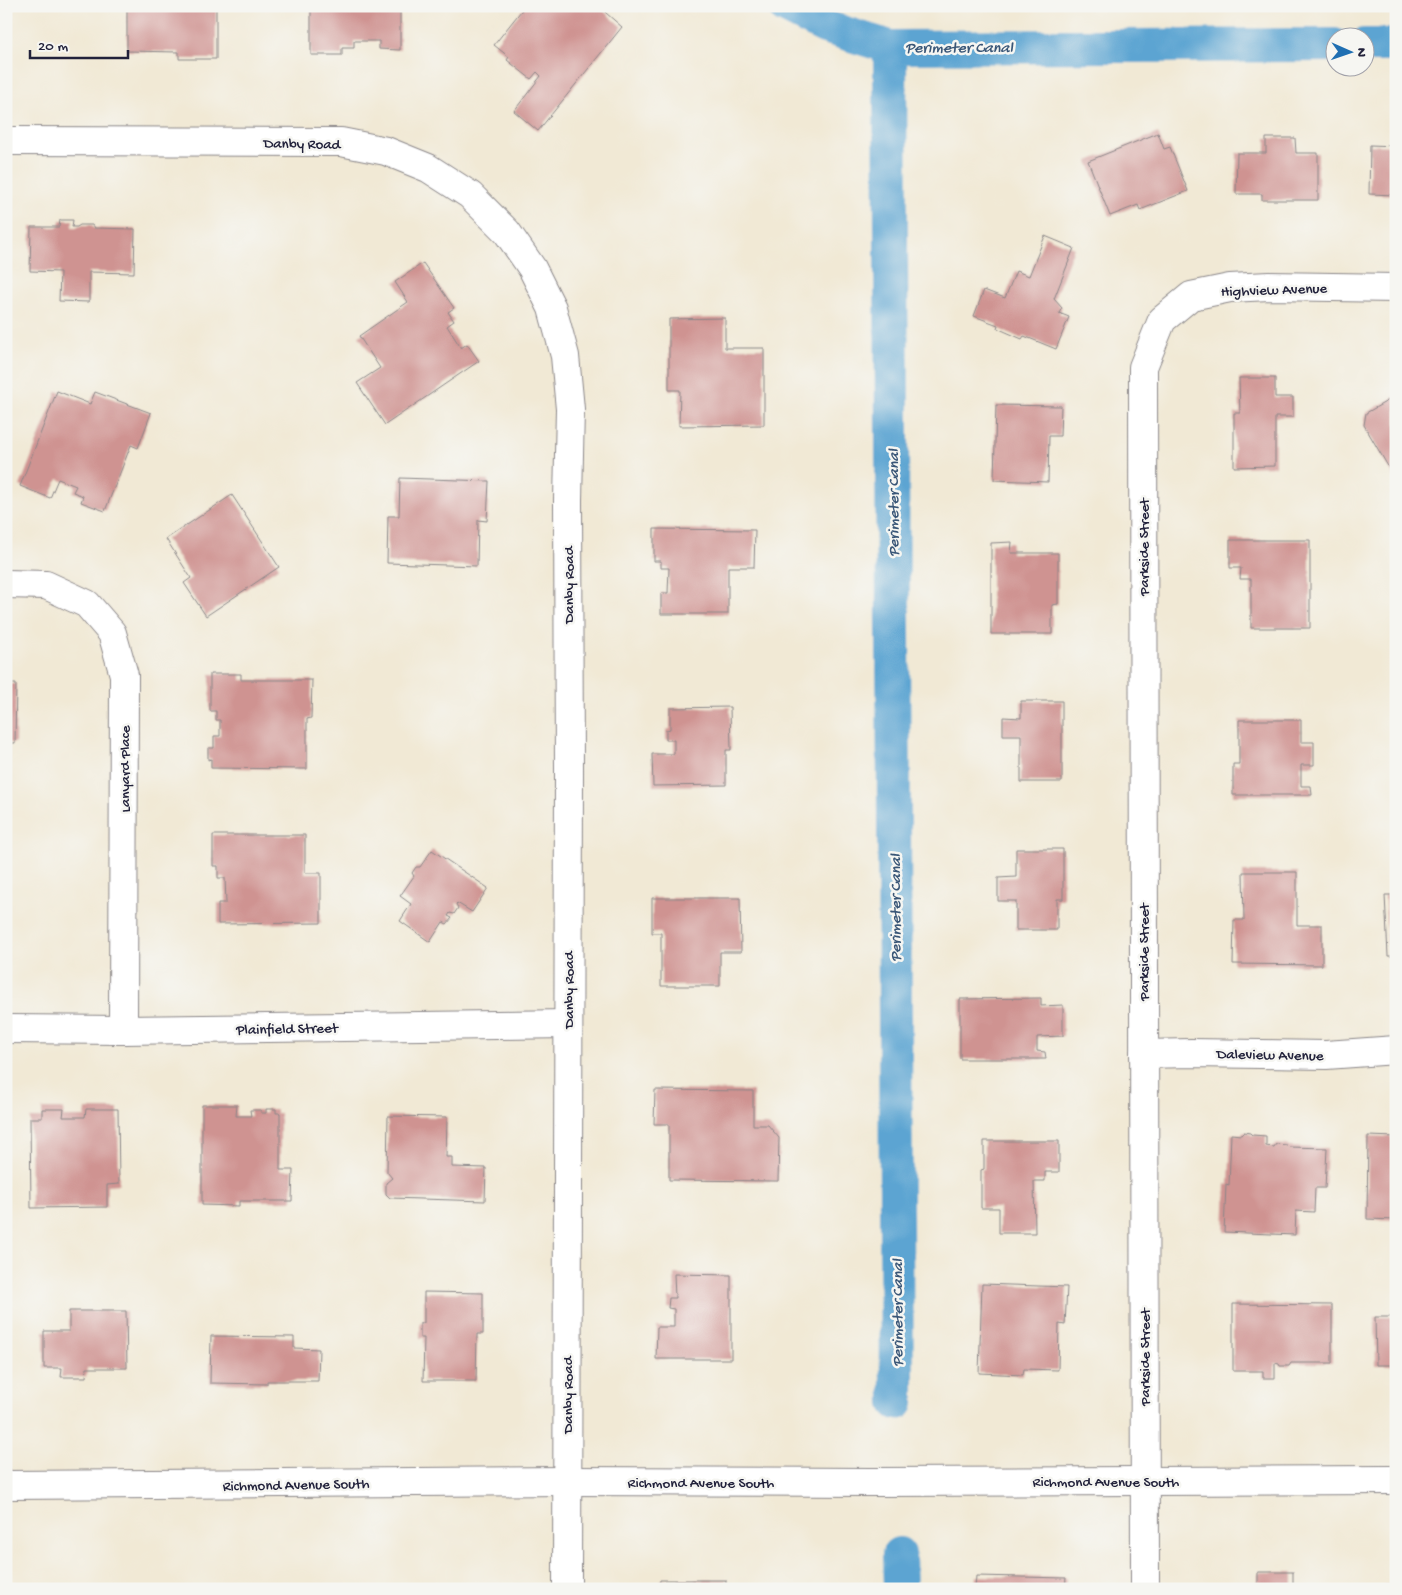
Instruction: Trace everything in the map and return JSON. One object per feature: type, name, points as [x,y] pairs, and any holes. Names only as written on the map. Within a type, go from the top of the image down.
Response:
[{"type":"street","name":"Danby Road","points":[[6,141],[341,142],[386,151],[428,168],[470,195],[507,232],[532,268],[552,308],[565,356],[570,409],[568,500],[567,1589]]},
{"type":"street","name":"Highview Avenue","points":[[1162,320],[1191,296],[1230,288],[1269,286],[1396,288]]},
{"type":"street","name":"Parkside Street","points":[[1145,1589],[1143,367],[1162,320]]},
{"type":"street","name":"Lanyard Place","points":[[6,584],[46,586],[87,604],[112,633],[124,675],[123,1030]]},
{"type":"street","name":"Plainfield Street","points":[[6,1029],[123,1030],[568,1024]]},
{"type":"street","name":"Daleview Avenue","points":[[1144,1054],[1326,1055],[1396,1050]]},
{"type":"street","name":"Richmond Avenue South","points":[[6,1485],[567,1481],[1396,1480]]},
{"type":"building","points":[[127,6],[216,6],[216,59],[179,59],[179,52],[127,51]]},
{"type":"building","points":[[311,6],[400,6],[400,50],[379,49],[379,41],[354,41],[354,48],[342,48],[342,55],[311,55]]},
{"type":"building","points":[[525,6],[598,6],[622,27],[538,131],[514,111],[541,76],[537,72],[531,79],[507,60],[509,57],[494,45]]},
{"type":"building","points":[[1158,133],[1164,149],[1170,147],[1188,191],[1140,210],[1138,205],[1110,216],[1088,161]]},
{"type":"building","points":[[1266,138],[1295,138],[1296,153],[1318,153],[1318,200],[1262,200],[1262,194],[1236,194],[1237,153],[1266,153]]},
{"type":"building","points":[[1370,145],[1396,146],[1396,195],[1369,194]]},
{"type":"building","points":[[60,220],[73,220],[72,227],[92,225],[94,228],[135,229],[134,273],[89,272],[89,302],[59,301],[60,272],[30,271],[31,227],[59,227]]},
{"type":"building","points":[[1045,236],[1074,248],[1054,299],[1062,308],[1059,313],[1069,317],[1056,349],[1024,336],[1022,339],[997,328],[998,325],[974,316],[984,290],[1005,298],[1016,271],[1029,276]]},
{"type":"building","points":[[423,263],[454,308],[448,312],[454,321],[447,326],[461,348],[467,344],[479,361],[385,425],[357,383],[380,368],[359,336],[408,302],[395,282]]},
{"type":"building","points":[[725,318],[725,348],[764,348],[764,425],[679,426],[680,390],[669,390],[669,319]]},
{"type":"building","points":[[1239,378],[1275,378],[1275,397],[1293,397],[1293,417],[1275,417],[1275,466],[1234,467],[1234,413],[1240,413]]},
{"type":"building","points":[[57,391],[90,404],[95,392],[151,413],[138,448],[131,445],[105,511],[81,502],[83,496],[73,492],[76,486],[58,479],[50,498],[20,486]]},
{"type":"building","points":[[1396,396],[1396,480],[1364,425],[1366,413]]},
{"type":"building","points":[[996,405],[1061,406],[1060,436],[1049,436],[1048,482],[994,480]]},
{"type":"building","points":[[400,478],[489,481],[487,521],[478,520],[477,566],[387,563],[388,516],[399,516]]},
{"type":"building","points":[[232,495],[279,567],[206,616],[184,583],[191,578],[166,539]]},
{"type":"building","points":[[654,529],[755,530],[754,567],[728,567],[728,614],[661,614],[661,593],[668,593],[669,568],[661,568],[661,561],[654,561]]},
{"type":"building","points":[[1230,540],[1310,540],[1310,628],[1251,628],[1251,579],[1240,579],[1241,568],[1230,568]]},
{"type":"building","points":[[1012,542],[1011,553],[1058,553],[1058,604],[1052,605],[1052,634],[991,634],[991,543]]},
{"type":"building","points":[[210,674],[241,674],[241,680],[312,680],[311,718],[307,719],[307,769],[211,768],[211,759],[208,760],[208,748],[214,748],[214,736],[220,736],[220,720],[216,720],[216,711],[210,711]]},
{"type":"building","points":[[6,684],[16,684],[15,743],[6,743]]},
{"type":"building","points":[[1021,701],[1062,701],[1062,782],[1021,782],[1021,735],[1003,735],[1003,717],[1021,718]]},
{"type":"building","points":[[730,707],[731,750],[726,750],[726,785],[653,786],[652,754],[674,754],[674,740],[666,740],[666,730],[670,729],[670,708]]},
{"type":"building","points":[[1239,720],[1301,720],[1301,742],[1314,742],[1314,765],[1301,765],[1301,786],[1311,786],[1312,795],[1233,795],[1233,764],[1239,764]]},
{"type":"building","points":[[213,835],[305,835],[305,873],[321,873],[321,923],[218,924],[218,903],[226,903],[225,878],[218,878],[218,866],[213,866]]},
{"type":"building","points":[[1016,849],[1063,849],[1063,899],[1057,899],[1057,930],[1016,930],[1016,901],[998,901],[998,878],[1016,877]]},
{"type":"building","points":[[432,850],[488,888],[472,912],[457,903],[458,908],[454,914],[450,913],[448,916],[452,918],[447,924],[443,922],[430,942],[400,921],[411,904],[400,896],[414,876],[412,873],[416,867],[420,867]]},
{"type":"building","points":[[1243,872],[1297,872],[1297,925],[1322,925],[1322,965],[1233,964],[1234,920],[1244,920]]},
{"type":"building","points":[[1385,895],[1396,895],[1396,956],[1388,956]]},
{"type":"building","points":[[652,898],[740,898],[741,952],[720,952],[720,986],[661,986],[661,933],[652,933]]},
{"type":"building","points":[[1041,998],[1041,1006],[1063,1005],[1063,1036],[1037,1037],[1037,1051],[1045,1052],[1046,1059],[960,1059],[960,999]]},
{"type":"building","points":[[655,1090],[753,1091],[753,1125],[768,1125],[779,1138],[778,1181],[669,1180],[669,1124],[654,1124]]},
{"type":"building","points":[[202,1105],[237,1105],[236,1116],[251,1116],[250,1110],[261,1110],[261,1113],[266,1113],[266,1109],[276,1109],[276,1113],[280,1113],[280,1170],[293,1170],[292,1201],[239,1201],[239,1206],[202,1205]]},
{"type":"building","points":[[42,1109],[64,1109],[63,1117],[85,1117],[86,1109],[118,1109],[119,1184],[107,1185],[107,1207],[31,1208],[30,1118],[42,1118]]},
{"type":"building","points":[[388,1116],[447,1117],[446,1157],[452,1157],[452,1167],[486,1168],[485,1201],[390,1198],[386,1194],[386,1183],[392,1178],[387,1172]]},
{"type":"building","points":[[1244,1132],[1252,1135],[1266,1136],[1266,1146],[1274,1147],[1276,1144],[1289,1147],[1327,1148],[1325,1188],[1315,1188],[1314,1212],[1296,1211],[1295,1235],[1224,1232],[1226,1184],[1229,1185],[1231,1134],[1241,1135]]},
{"type":"building","points":[[1368,1136],[1396,1137],[1396,1220],[1367,1219]]},
{"type":"building","points":[[984,1141],[1059,1141],[1059,1172],[1045,1172],[1045,1181],[1034,1181],[1035,1233],[999,1233],[999,1208],[981,1208],[981,1170],[984,1169]]},
{"type":"building","points":[[674,1274],[731,1275],[731,1359],[656,1359],[657,1327],[674,1327],[674,1309],[668,1308],[669,1298],[675,1298]]},
{"type":"building","points":[[982,1284],[1067,1287],[1065,1325],[1059,1324],[1058,1370],[1024,1369],[1023,1375],[979,1373]]},
{"type":"building","points":[[424,1292],[483,1293],[483,1334],[477,1334],[476,1381],[423,1381],[424,1338],[420,1338],[420,1323],[424,1323]]},
{"type":"building","points":[[1233,1304],[1332,1305],[1332,1363],[1291,1363],[1289,1366],[1280,1366],[1275,1363],[1275,1378],[1263,1378],[1263,1371],[1233,1371]]},
{"type":"building","points":[[69,1311],[126,1311],[127,1368],[87,1368],[86,1377],[61,1377],[62,1368],[44,1368],[44,1331],[69,1331]]},
{"type":"building","points":[[1375,1317],[1396,1317],[1396,1365],[1376,1365]]},
{"type":"building","points":[[211,1336],[294,1337],[294,1348],[319,1349],[318,1381],[267,1381],[267,1384],[210,1383]]},
{"type":"building","points":[[1258,1572],[1293,1572],[1293,1589],[1258,1589]]},
{"type":"building","points":[[976,1576],[1066,1578],[1065,1589],[975,1589]]},
{"type":"building","points":[[660,1580],[726,1580],[726,1589],[659,1589]]},
{"type":"building","points":[[1384,1585],[1396,1585],[1396,1589],[1385,1589]]},
{"type":"waterway","points":[[784,6],[825,27],[890,47]]},
{"type":"waterway","name":"Perimeter Canal","points":[[897,1403],[890,47],[1324,45]]},
{"type":"waterway","name":"Perimeter Canal","points":[[1374,45],[1396,45]]},
{"type":"waterway","name":"Perimeter Canal","points":[[899,1554],[900,1589]]}]
